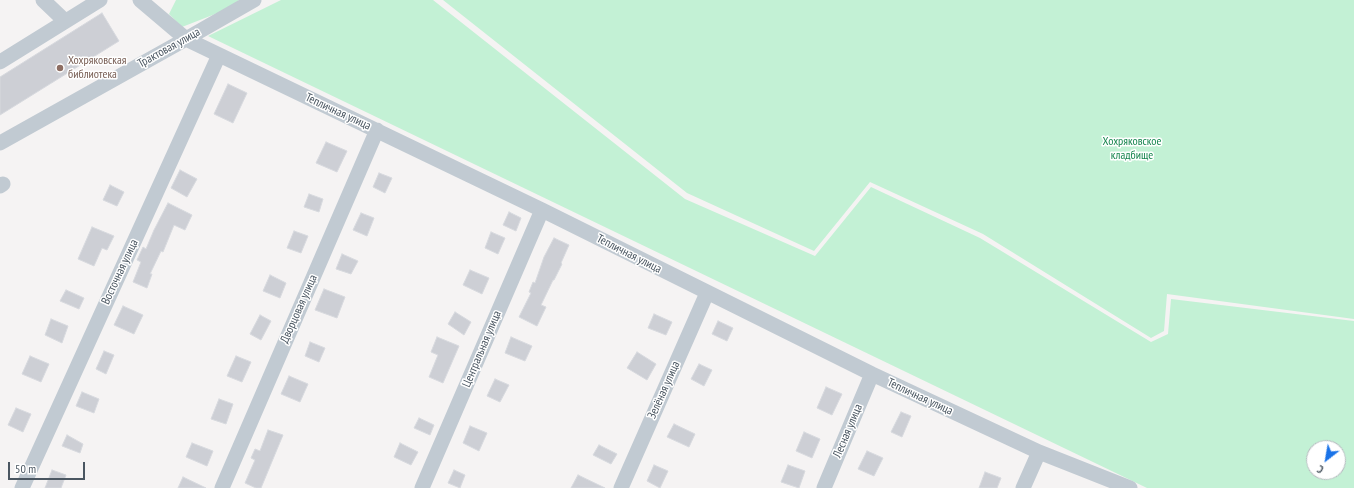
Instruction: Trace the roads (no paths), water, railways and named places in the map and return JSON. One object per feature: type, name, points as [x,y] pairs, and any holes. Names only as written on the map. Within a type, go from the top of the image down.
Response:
[{"type":"street","points":[[43,0],[65,21]]},
{"type":"street","points":[[0,62],[100,0]]},
{"type":"street","name":"Тепличная улица","points":[[140,0],[186,39],[542,210],[872,374],[1039,452],[1130,488]]},
{"type":"street","name":"Трактовая улица","points":[[2,138],[186,39],[254,0]]},
{"type":"street","name":"Восточная улица","points":[[22,488],[219,55]]},
{"type":"street","name":"Дворцовая улица","points":[[222,488],[377,130]]},
{"type":"street","name":"Центральная улица","points":[[422,488],[542,210]]},
{"type":"street","name":"Зелёная улица","points":[[621,488],[707,293]]},
{"type":"street","name":"Лесная улица","points":[[824,488],[872,374]]},
{"type":"street","points":[[1023,488],[1039,452]]},
{"type":"place","name":"Хохряковская библиотека","points":[[60,68]]},
{"type":"park label","name":"Хохряковское кладбище","points":[[1132,149]]}]
